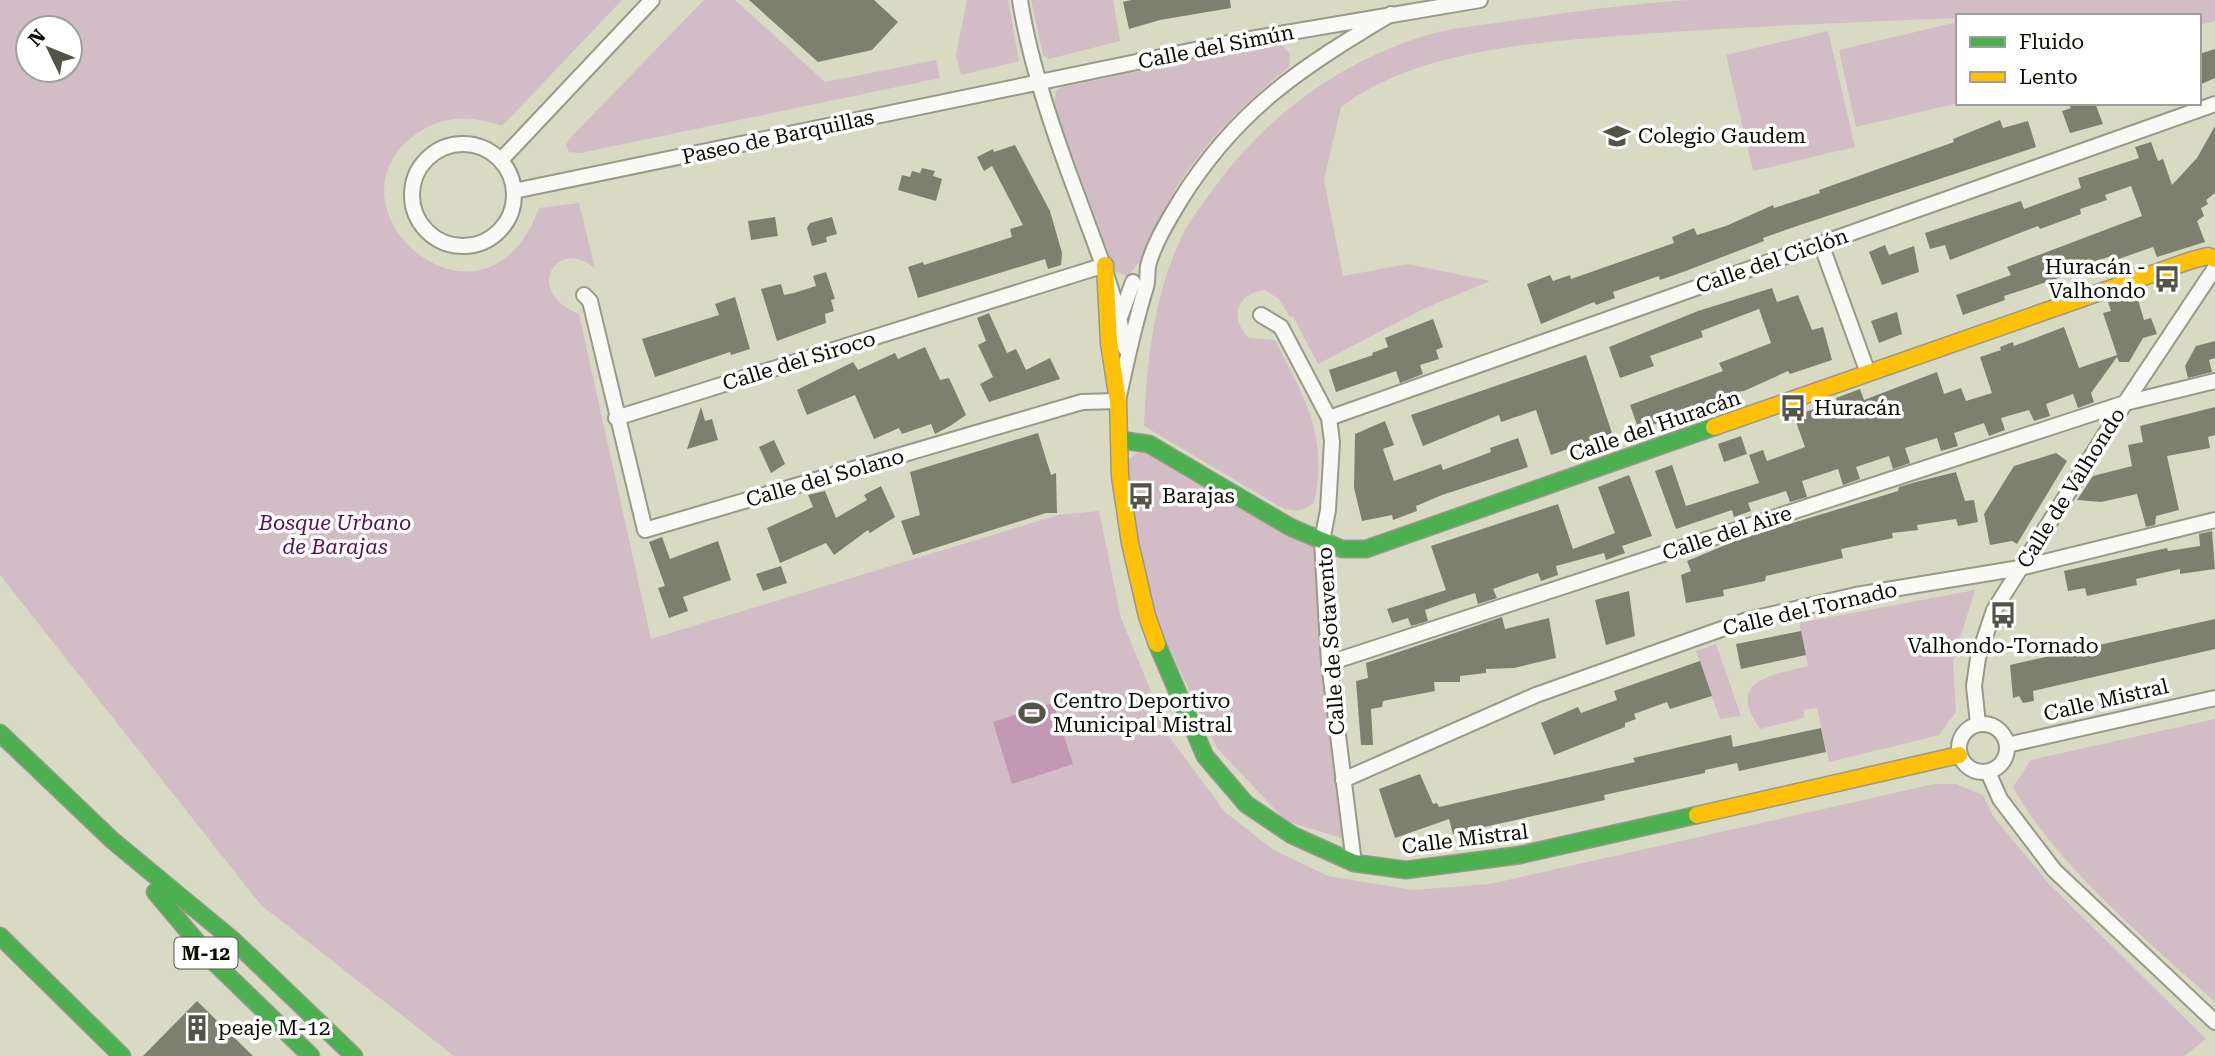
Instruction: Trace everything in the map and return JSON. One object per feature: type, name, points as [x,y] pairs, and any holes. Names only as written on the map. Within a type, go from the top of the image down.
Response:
[{"type":"main road","name":"Calle del Huracán","points":[[1120,440],[1149,444],[1290,527],[1342,549],[1366,549],[2192,260],[2207,256],[2215,259]]},
{"type":"main road","name":"Calle Mistral","points":[[1105,265],[1109,343],[1118,401],[1124,499],[1147,616],[1169,677],[1205,756],[1245,804],[1292,835],[1354,863],[1406,870],[1520,855],[1959,755]]},
{"type":"main road","name":"M-12","points":[[0,733],[111,839],[214,961],[311,1056]]},
{"type":"main road","points":[[111,839],[233,941],[355,1056]]},
{"type":"main road","points":[[0,936],[122,1056]]},
{"type":"street","points":[[501,160],[652,0]]},
{"type":"street","points":[[1020,0],[1041,83],[1078,198],[1105,265],[1120,317],[1127,360]]},
{"type":"street","name":"Calle del Simún","points":[[1041,83],[1391,7],[1480,0]]},
{"type":"street","points":[[1118,401],[1135,314],[1147,285],[1148,267],[1167,222],[1203,164],[1239,121],[1311,62],[1391,7]]},
{"type":"street","name":"Paseo de Barquillas","points":[[514,191],[1041,83]]},
{"type":"street","name":"Calle del Ciclón","points":[[1329,418],[2215,104]]},
{"type":"street","points":[[469,144],[486,149],[501,160],[508,169],[514,191],[513,208],[505,225],[492,237],[476,245],[458,246],[440,241],[426,231],[416,216],[411,199],[414,181],[422,165],[435,152],[451,145],[469,144]]},
{"type":"street","points":[[1821,244],[1868,373]]},
{"type":"street","points":[[1105,265],[1114,281],[1133,282]]},
{"type":"street","name":"Calle del Siroco","points":[[616,418],[1105,265]]},
{"type":"street","points":[[1109,343],[1133,282],[1148,267]]},
{"type":"street","name":"Calle de Valhondo","points":[[1978,724],[1974,686],[1978,658],[1994,610],[2124,403],[2215,268]]},
{"type":"street","points":[[584,295],[590,301],[616,418]]},
{"type":"street","name":"Calle de Sotavento","points":[[1261,315],[1281,327],[1329,418],[1332,442],[1328,510],[1322,541],[1329,663],[1354,863]]},
{"type":"street","name":"Calle del Aire","points":[[1329,663],[2124,403],[2215,381]]},
{"type":"street","name":"Calle del Solano","points":[[616,418],[645,530],[1082,402],[1118,401]]},
{"type":"street","name":"Calle del Tornado","points":[[1343,780],[1536,695],[1747,620],[1856,595],[2020,568],[2215,520]]},
{"type":"street","name":"Calle Mistral","points":[[2007,745],[2215,698]]},
{"type":"street","points":[[1978,724],[1994,726],[2005,737],[2007,745],[2003,763],[1988,772],[1969,769],[1959,755],[1962,736],[1978,724]]},
{"type":"street","points":[[1988,772],[2000,799],[2054,870],[2215,1022]]},
{"type":"green space","name":"Bosque Urbano de Barajas","points":[[0,0],[622,0],[502,126],[480,120],[447,120],[416,134],[390,165],[385,198],[396,229],[419,255],[449,269],[483,269],[514,250],[539,208],[579,203],[595,269],[582,260],[569,258],[559,262],[552,270],[549,281],[552,292],[562,304],[579,314],[651,639],[1058,515],[1099,511],[1121,618],[1170,738],[1225,812],[1272,849],[1328,876],[1413,890],[1490,884],[1934,784],[1956,784],[1983,795],[1993,816],[2049,884],[2206,1039],[2184,1056],[454,1056],[261,905],[0,575]]},
{"type":"green space","points":[[704,0],[735,0],[825,82],[936,60],[940,78],[580,153],[569,152],[566,145],[570,138]]},
{"type":"green space","points":[[967,0],[1008,0],[1019,61],[961,75],[956,55]]},
{"type":"green space","points":[[1031,0],[1113,0],[1120,41],[1049,59],[1043,55]]},
{"type":"green space","points":[[1689,0],[2215,0],[2215,21],[2201,24],[2201,14],[1956,14],[1956,18],[1807,24],[1577,39],[1492,50],[1450,58],[1410,70],[1373,86],[1341,107],[1324,180],[1343,276],[1408,264],[1490,281],[1423,309],[1318,364],[1293,316],[1290,317],[1279,299],[1265,290],[1255,292],[1242,301],[1238,315],[1243,331],[1249,338],[1275,340],[1311,418],[1316,437],[1318,479],[1314,503],[1305,509],[1293,510],[1279,506],[1144,426],[1154,326],[1174,253],[1193,217],[1231,167],[1279,117],[1335,76],[1397,45],[1431,34],[1470,26]]},
{"type":"green space","points":[[1956,22],[1956,104],[1856,127],[1839,50]]},
{"type":"green space","points":[[1828,31],[1855,147],[1753,171],[1726,55]]},
{"type":"green space","points":[[1279,42],[1290,54],[1289,67],[1242,108],[1200,154],[1176,188],[1135,268],[1127,276],[1115,271],[1054,106],[1056,91],[1062,87]]},
{"type":"green space","points":[[1141,450],[1322,541],[1351,841],[1286,821],[1217,748],[1152,612],[1131,508],[1128,460]]},
{"type":"green space","points":[[1975,590],[1953,661],[1956,712],[1939,735],[1829,762],[1817,708],[1804,710],[1804,718],[1760,729],[1751,713],[1748,700],[1750,690],[1767,677],[1808,666],[1799,623]]},
{"type":"green space","points":[[1716,644],[1741,716],[1720,719],[1696,651]]},
{"type":"green space","points":[[2215,719],[2215,1002],[2134,929],[2078,873],[2031,816],[2013,787],[2031,760]]},
{"type":"shaded area","points":[[1053,703],[1073,764],[1012,784],[993,722]]},
{"type":"building","points":[[749,0],[874,0],[898,22],[872,50],[818,62]]},
{"type":"building","points":[[1230,0],[1231,8],[1160,20],[1129,29],[1123,2]]},
{"type":"building","points":[[2215,49],[2215,78],[2201,84],[2201,53]]},
{"type":"building","points":[[2069,105],[2096,105],[2103,124],[2070,133],[2062,111],[2071,108]]},
{"type":"building","points":[[2000,120],[2003,128],[2028,121],[2036,147],[1763,238],[1764,241],[1683,272],[1660,280],[1659,276],[1613,292],[1615,298],[1596,305],[1594,302],[1541,324],[1527,284],[1550,275],[1553,281],[1570,275],[1571,279],[1674,243],[1672,237],[1694,228],[1697,235],[1726,226],[1773,205],[1774,208],[1820,193],[1819,190],[1954,142],[1953,139]]},
{"type":"building","points":[[2215,126],[2215,193],[2206,200],[2208,204],[2201,208],[2204,216],[2197,221],[2205,242],[2157,257],[2153,247],[2113,261],[2111,256],[2067,272],[2068,275],[2004,296],[2005,300],[1963,315],[1956,295],[2011,275],[2007,267],[2142,216],[2131,186],[2105,195],[2107,200],[2080,209],[2081,214],[2040,229],[2038,226],[1950,260],[1945,245],[1930,249],[1925,233],[2021,201],[2024,209],[2081,188],[2078,178],[2139,158],[2135,147],[2151,142],[2158,161],[2163,159],[2172,185],[2197,158]]},
{"type":"building","points":[[1015,145],[1050,211],[1062,253],[1061,265],[1048,269],[1045,259],[918,298],[908,267],[923,262],[924,265],[1012,237],[1010,229],[1023,225],[992,166],[984,171],[977,157],[993,149],[994,152]]},
{"type":"building","points":[[922,168],[935,171],[933,176],[942,179],[936,201],[898,190],[902,175],[910,177],[912,171],[920,173]]},
{"type":"building","points":[[775,217],[778,236],[751,240],[748,221]]},
{"type":"building","points":[[832,217],[837,234],[826,237],[827,242],[812,246],[807,228],[810,223]]},
{"type":"building","points":[[1885,245],[1889,255],[1914,246],[1919,272],[1882,285],[1869,252]]},
{"type":"building","points":[[826,272],[835,299],[831,300],[834,311],[825,314],[826,323],[777,341],[761,289],[781,284],[784,295],[794,293],[816,286],[813,276]]},
{"type":"building","points":[[1772,288],[1777,302],[1798,295],[1812,330],[1823,327],[1832,360],[1790,374],[1788,371],[1744,391],[1717,394],[1720,401],[1639,430],[1630,405],[1723,371],[1719,363],[1771,343],[1759,309],[1701,331],[1703,337],[1650,356],[1654,366],[1620,378],[1609,347],[1698,311]]},
{"type":"building","points":[[2136,293],[2144,320],[2151,318],[2157,334],[2143,338],[2129,362],[2119,362],[2117,357],[2091,393],[2094,402],[2078,408],[2073,394],[2046,404],[2050,416],[2034,421],[2029,410],[2001,418],[2005,430],[1989,436],[1984,423],[1954,433],[1958,446],[1941,451],[1937,438],[1905,448],[1910,463],[1893,469],[1889,456],[1856,467],[1860,479],[1843,485],[1838,469],[1802,481],[1807,497],[1790,502],[1786,491],[1748,503],[1751,511],[1734,517],[1732,510],[1676,529],[1655,471],[1672,465],[1686,506],[1759,483],[1749,455],[1763,450],[1767,461],[1805,447],[1794,416],[1837,401],[1836,398],[1860,389],[1864,400],[1937,372],[1944,394],[1961,388],[1966,401],[1992,393],[1980,357],[2001,350],[2000,347],[2013,342],[2014,346],[2064,327],[2079,368],[2117,355],[2103,313],[2111,311],[2108,302]]},
{"type":"building","points":[[735,297],[750,349],[731,355],[730,352],[655,377],[642,339],[719,315],[715,304]]},
{"type":"building","points":[[1897,312],[1902,334],[1879,343],[1871,321]]},
{"type":"building","points":[[989,313],[1007,353],[1016,349],[1026,370],[1050,358],[1060,379],[989,402],[980,384],[993,377],[978,345],[986,341],[977,318]]},
{"type":"building","points":[[1433,319],[1443,347],[1436,350],[1439,359],[1420,365],[1423,374],[1400,383],[1396,371],[1336,392],[1329,370],[1373,355],[1372,353],[1388,347],[1385,338]]},
{"type":"building","points":[[2215,341],[2215,358],[2209,360],[2212,372],[2188,378],[2185,366],[2196,346]]},
{"type":"building","points":[[925,347],[940,380],[949,378],[966,415],[950,426],[935,434],[931,424],[902,434],[899,428],[874,439],[855,395],[807,415],[797,390],[853,362],[858,370],[895,353],[898,359]]},
{"type":"building","points":[[1586,355],[1612,433],[1551,455],[1536,410],[1501,422],[1499,415],[1423,446],[1411,415]]},
{"type":"building","points":[[701,407],[705,421],[712,419],[718,440],[687,449]]},
{"type":"building","points":[[2215,407],[2215,435],[2208,437],[2210,448],[2167,456],[2179,510],[2156,516],[2155,525],[2146,527],[2137,494],[2101,502],[2077,500],[2093,476],[2132,466],[2128,445],[2143,442],[2140,426]]},
{"type":"building","points":[[1385,421],[1394,445],[1383,449],[1394,481],[1441,464],[1443,470],[1491,452],[1490,448],[1518,438],[1528,467],[1442,495],[1416,506],[1417,511],[1393,520],[1392,515],[1362,521],[1354,488],[1355,434]]},
{"type":"building","points":[[1038,433],[1051,475],[1056,473],[1057,513],[1046,513],[913,555],[901,521],[920,515],[910,472]]},
{"type":"building","points":[[1741,436],[1747,454],[1724,462],[1718,444]]},
{"type":"building","points":[[774,440],[785,464],[771,473],[759,447]]},
{"type":"building","points":[[2056,453],[2067,461],[2017,544],[2012,541],[1990,545],[1984,514],[2014,466]]},
{"type":"building","points":[[1956,472],[1965,501],[1974,500],[1978,522],[1958,526],[1956,519],[1917,525],[1918,530],[1892,533],[1893,538],[1841,549],[1843,558],[1766,576],[1765,581],[1723,590],[1724,596],[1686,603],[1681,575],[1691,571],[1687,561],[1740,539],[1898,491],[1899,487]]},
{"type":"building","points":[[1629,475],[1652,536],[1622,546],[1625,553],[1606,560],[1604,553],[1556,566],[1558,575],[1541,581],[1538,573],[1509,583],[1493,589],[1497,598],[1478,604],[1475,593],[1450,601],[1425,610],[1428,621],[1411,626],[1408,618],[1392,623],[1387,609],[1446,590],[1431,546],[1558,504],[1573,549],[1615,533],[1598,487]]},
{"type":"building","points":[[881,486],[895,517],[870,533],[868,530],[834,555],[826,543],[780,563],[767,528],[813,507],[808,495],[825,491],[836,518],[867,500],[864,495]]},
{"type":"building","points":[[2212,531],[2215,569],[2180,574],[2180,569],[2136,579],[2137,585],[2087,596],[2085,588],[2068,591],[2064,571],[2167,548],[2168,551],[2200,546],[2199,534]]},
{"type":"building","points":[[662,537],[670,559],[718,541],[731,580],[683,597],[688,611],[669,618],[658,588],[665,586],[649,542]]},
{"type":"building","points":[[781,566],[787,583],[763,591],[756,574]]},
{"type":"building","points":[[1629,591],[1635,636],[1606,645],[1595,600]]},
{"type":"building","points":[[1502,617],[1505,629],[1549,618],[1556,658],[1514,668],[1486,669],[1486,673],[1460,676],[1460,682],[1434,682],[1435,691],[1383,701],[1382,707],[1371,709],[1373,745],[1361,745],[1356,681],[1368,678],[1366,663]]},
{"type":"building","points":[[2215,619],[2215,649],[2033,691],[2034,701],[2023,703],[2019,696],[2013,698],[2010,665]]},
{"type":"building","points":[[1801,631],[1806,655],[1741,669],[1736,644]]},
{"type":"building","points":[[1700,661],[1712,696],[1670,709],[1667,702],[1634,714],[1636,719],[1625,723],[1625,727],[1554,755],[1541,723],[1578,707],[1581,713],[1617,700],[1614,691]]},
{"type":"building","points":[[1821,728],[1826,752],[1739,771],[1737,763],[1705,770],[1705,773],[1604,795],[1605,800],[1453,834],[1449,819],[1395,838],[1379,789],[1420,774],[1433,804],[1437,803],[1439,807],[1635,762],[1633,758],[1731,735],[1733,747]]},
{"type":"building","name":"peaje M-12","points":[[197,1001],[253,1056],[143,1056]]},
{"type":"traffic: fast","points":[[1120,440],[1149,444],[1290,527],[1342,549],[1366,549],[1714,427]]},
{"type":"traffic: fast","points":[[1157,644],[1205,756],[1246,804],[1292,835],[1354,863],[1406,870],[1520,855],[1697,815]]},
{"type":"traffic: fast","points":[[0,733],[112,840],[234,941],[354,1056]]},
{"type":"traffic: fast","points":[[155,892],[214,962],[311,1056]]},
{"type":"traffic: fast","points":[[0,936],[122,1056]]},
{"type":"traffic: slow","points":[[1714,427],[2192,260],[2208,256],[2215,259]]},
{"type":"traffic: slow","points":[[1105,265],[1109,343],[1118,401],[1120,476],[1130,543],[1147,616],[1157,644]]},
{"type":"traffic: slow","points":[[1697,815],[1959,755]]},
{"type":"place","name":"Colegio Gaudem","points":[[1617,136]]},
{"type":"place","name":"Huracán - Valhondo","points":[[2167,279]]},
{"type":"place","name":"Huracán","points":[[1793,408]]},
{"type":"place","name":"Barajas","points":[[1141,496]]},
{"type":"place","name":"Valhondo-Tornado","points":[[2003,615]]},
{"type":"place","name":"Centro Deportivo Municipal Mistral","points":[[1032,713]]},
{"type":"place","name":"peaje M-12","points":[[197,1028]]}]
